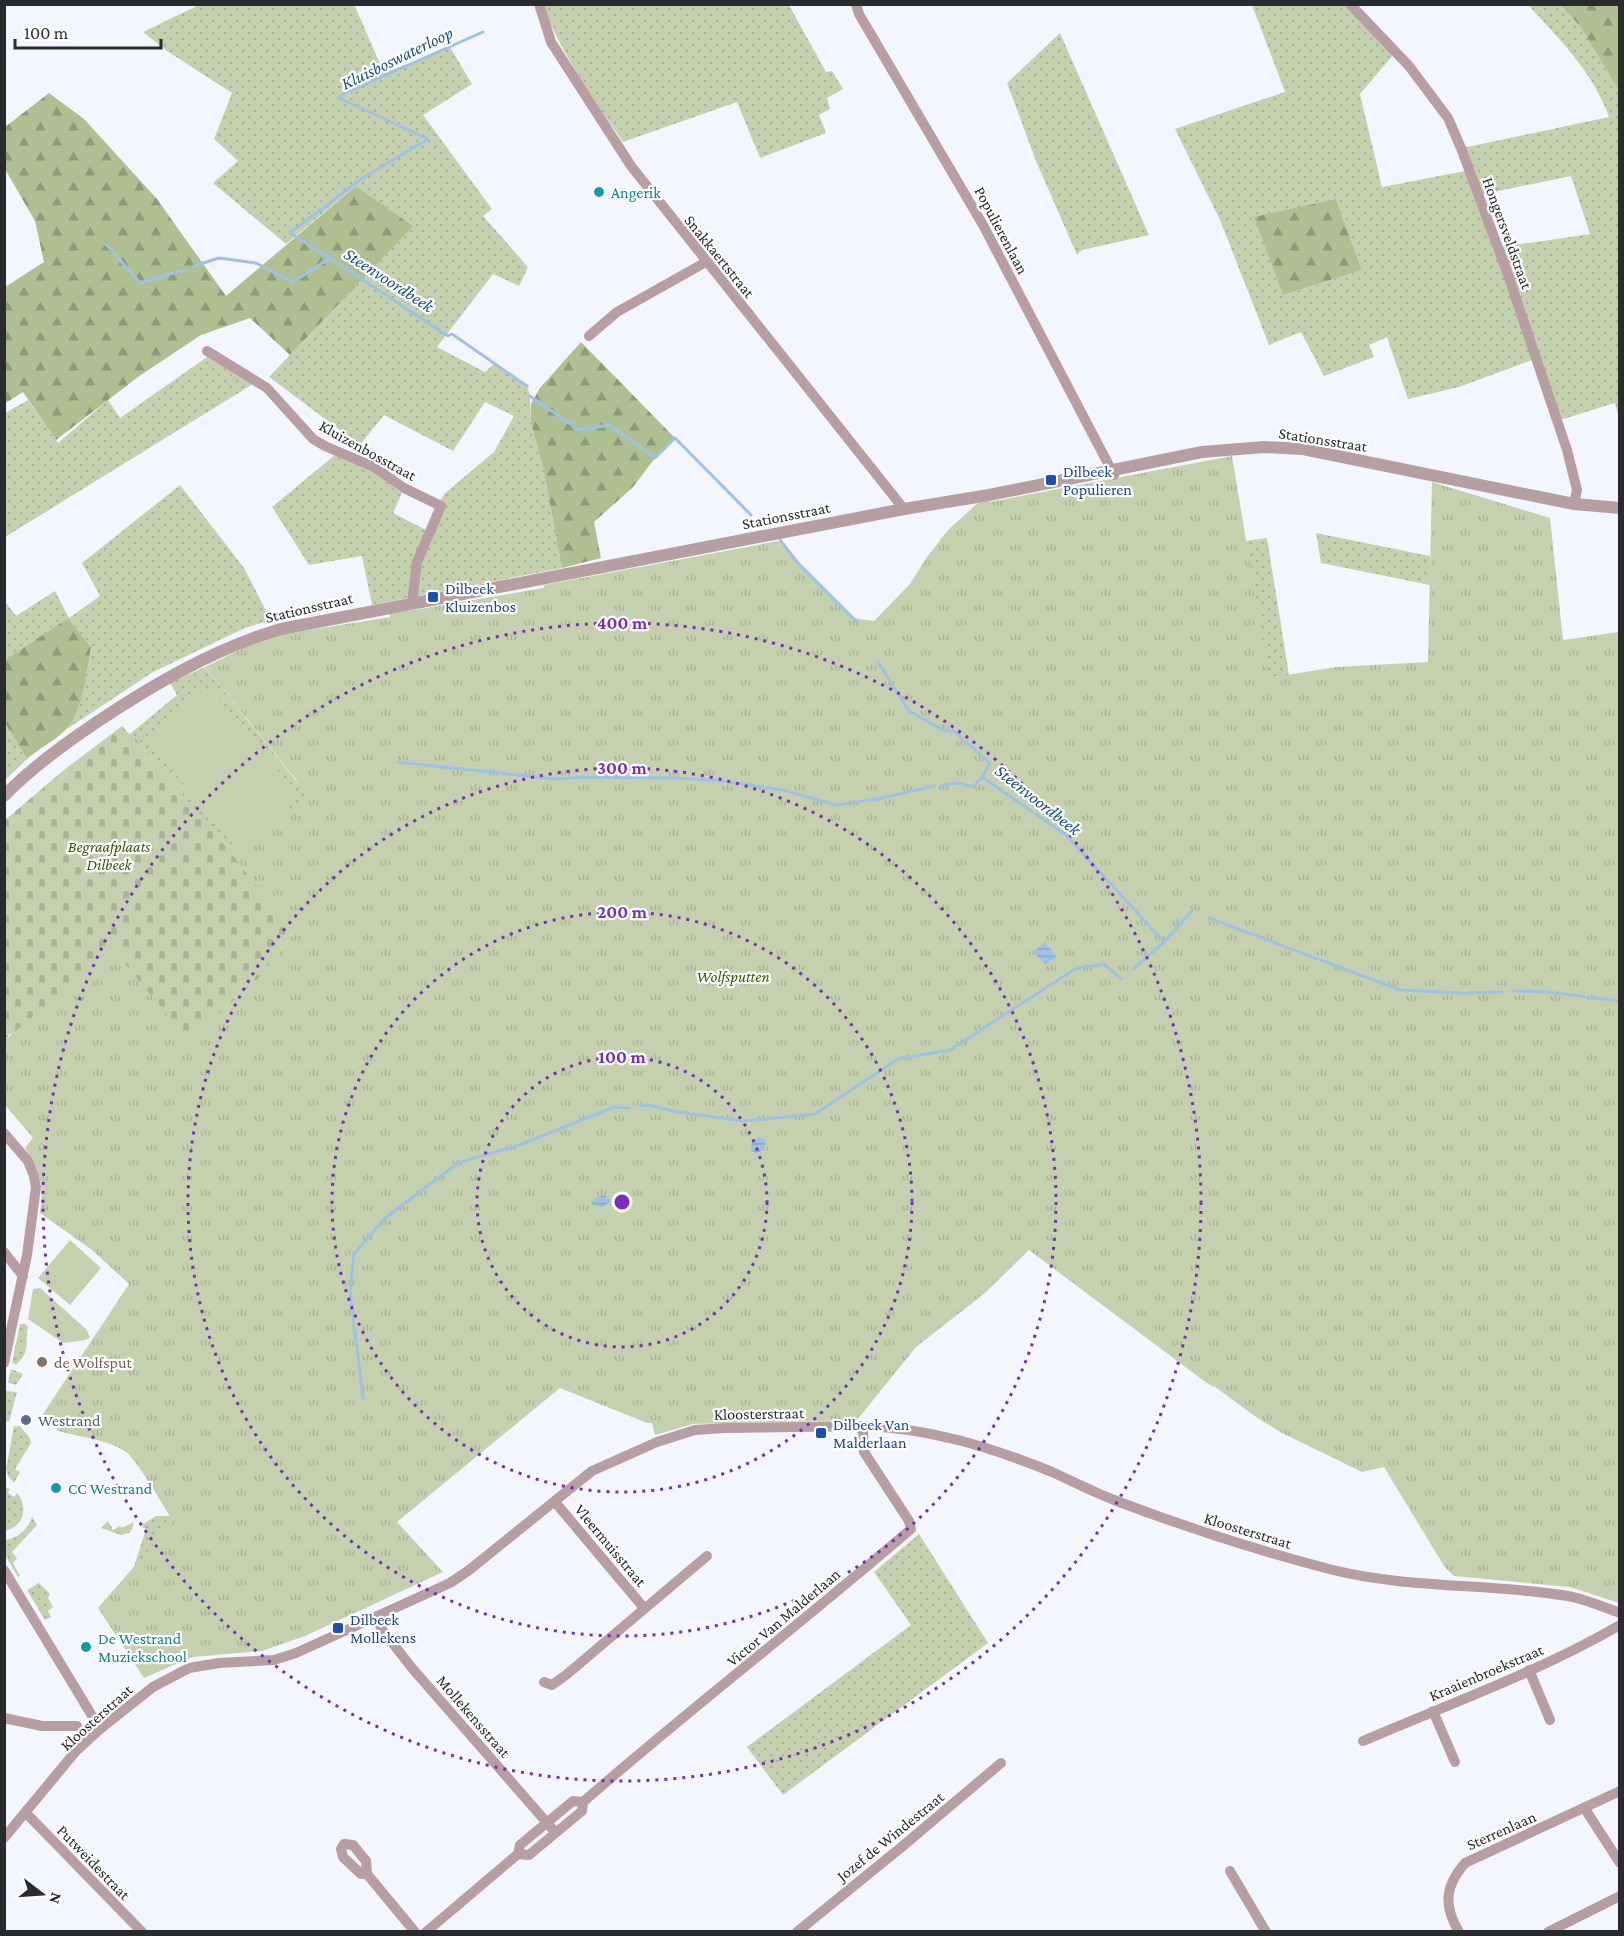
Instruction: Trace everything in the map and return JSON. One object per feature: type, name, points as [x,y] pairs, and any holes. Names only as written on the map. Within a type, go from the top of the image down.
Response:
[{"type":"street","name":"Snakkaertstraat","points":[[538,4],[551,42],[624,156],[904,509]]},
{"type":"street","name":"Populierenlaan","points":[[856,4],[859,14],[983,225],[1113,473]]},
{"type":"street","name":"Hongersveldstraat","points":[[1350,4],[1409,66],[1448,118],[1506,272],[1567,450],[1576,490],[1574,504]]},
{"type":"street","points":[[590,336],[617,312],[706,262]]},
{"type":"street","name":"Kluizenbosstraat","points":[[207,351],[267,388],[313,439],[374,468],[404,488],[441,506],[417,562],[412,603]]},
{"type":"street","name":"Stationsstraat","points":[[4,796],[46,758],[149,688],[250,639],[281,628],[904,509],[1113,473],[1202,452],[1243,447],[1303,449],[1574,504],[1620,508]]},
{"type":"street","points":[[4,1132],[28,1161],[35,1180],[35,1203],[4,1363]]},
{"type":"street","points":[[4,1252],[22,1276]]},
{"type":"street","name":"Victor Van Malderlaan","points":[[426,1932],[519,1854],[520,1845],[551,1828],[573,1801],[583,1802],[644,1749],[816,1611],[911,1529],[909,1521],[864,1452],[863,1432],[859,1426]]},
{"type":"street","name":"Kloosterstraat","points":[[4,1838],[76,1751],[153,1687],[189,1668],[219,1663],[274,1660],[296,1653],[450,1583],[592,1471],[657,1442],[695,1431],[724,1428],[879,1426],[928,1432],[987,1448],[1112,1499],[1229,1542],[1332,1570],[1386,1581],[1498,1588],[1570,1597],[1620,1613]]},
{"type":"street","name":"Vleermuisstraat","points":[[555,1502],[644,1608]]},
{"type":"street","name":"Vleermuisstraat","points":[[544,1682],[552,1685],[566,1675],[707,1556]]},
{"type":"street","points":[[4,1570],[100,1729]]},
{"type":"street","name":"Mollekensstraat","points":[[375,1617],[412,1668],[551,1828]]},
{"type":"street","name":"Kraaienbroekstraat","points":[[1363,1741],[1529,1670],[1620,1625]]},
{"type":"street","points":[[1529,1670],[1550,1720]]},
{"type":"street","points":[[1433,1711],[1455,1762]]},
{"type":"street","points":[[4,1718],[42,1726],[77,1726]]},
{"type":"street","name":"Jozef de Windestraat","points":[[797,1932],[1001,1763]]},
{"type":"street","name":"Sterrenlaan","points":[[1459,1932],[1450,1917],[1448,1898],[1453,1877],[1465,1863],[1620,1791]]},
{"type":"street","points":[[1585,1809],[1620,1863]]},
{"type":"street","name":"Putweidestraat","points":[[26,1812],[142,1932]]},
{"type":"street","points":[[1230,1871],[1266,1932]]},
{"type":"street","points":[[367,1874],[415,1932]]},
{"type":"street","points":[[1548,1932],[1620,1896]]},
{"type":"green space","points":[[354,4],[384,73],[450,47],[472,84],[423,115],[492,209],[483,216],[528,267],[519,286],[493,274],[437,347],[485,372],[495,363],[527,385],[530,396],[531,423],[544,472],[562,568],[372,605],[362,556],[309,565],[272,507],[335,455],[372,471],[402,493],[393,513],[430,532],[438,505],[444,494],[494,452],[514,416],[485,402],[453,451],[384,415],[360,445],[269,377],[412,226],[356,186],[286,244],[213,183],[238,161],[214,139],[232,93],[167,51],[143,32],[199,5]]},
{"type":"green space","points":[[545,4],[789,5],[826,72],[832,71],[843,89],[827,98],[830,109],[819,115],[826,133],[760,158],[737,102],[623,142],[570,60],[551,26],[543,8]]},
{"type":"green space","points":[[1252,5],[1345,5],[1394,54],[1360,94],[1382,187],[1465,171],[1494,248],[1590,234],[1571,176],[1479,195],[1463,148],[1609,117],[1585,71],[1528,5],[1560,5],[1580,26],[1619,91],[1619,419],[1615,403],[1560,420],[1540,357],[1459,387],[1408,399],[1387,337],[1369,345],[1374,357],[1324,376],[1301,332],[1269,345],[1220,220],[1175,129],[1285,92]],"holes":[[[1336,199],[1362,270],[1283,295]]]},
{"type":"green space","points":[[1560,5],[1619,5],[1619,91],[1580,26]]},
{"type":"green space","points":[[1060,33],[1149,235],[1082,250],[1077,255],[1036,161],[1007,83]]},
{"type":"green space","points":[[49,93],[84,119],[157,199],[226,296],[356,186],[413,226],[290,355],[250,318],[201,335],[138,377],[56,440],[23,392],[4,404],[5,287],[44,262],[35,221],[5,169],[5,127]]},
{"type":"green space","points":[[1336,199],[1362,270],[1283,295],[1254,217]]},
{"type":"green space","points":[[581,342],[675,438],[655,458],[633,487],[594,522],[601,558],[562,568],[544,472],[531,423],[531,404],[540,388]]},
{"type":"green space","points":[[207,357],[253,384],[5,537],[5,413],[28,400],[58,443],[108,400],[120,418]]},
{"type":"green space","name":"Wolfsputten","points":[[1232,456],[1269,678],[1336,667],[1428,662],[1432,482],[1550,518],[1563,640],[1619,632],[1619,1603],[1570,1587],[1454,1576],[1444,1566],[1384,1467],[1362,1472],[1280,1432],[1200,1378],[1029,1250],[985,1293],[916,1347],[857,1420],[693,1424],[655,1435],[652,1423],[560,1388],[397,1522],[443,1572],[305,1636],[262,1651],[192,1657],[144,1678],[98,1608],[173,1522],[158,1496],[126,1452],[102,1441],[58,1431],[56,1424],[41,1417],[129,1284],[92,1250],[40,1213],[42,1194],[40,1179],[35,1164],[25,1148],[33,1138],[5,1105],[5,1040],[113,949],[189,1041],[258,979],[295,932],[236,861],[238,858],[231,849],[306,798],[297,781],[205,667],[266,637],[390,617],[390,614],[544,588],[544,585],[778,541],[853,618],[874,621],[910,584],[948,530],[979,502],[989,499],[990,502]]},
{"type":"green space","points":[[180,485],[244,568],[271,620],[245,628],[153,672],[67,729],[83,689],[91,647],[68,618],[5,660],[4,600],[16,616],[55,591],[69,618],[100,596],[82,563]]},
{"type":"green space","points":[[1316,533],[1430,556],[1430,585],[1321,563]]},
{"type":"green space","points":[[1267,538],[1289,675],[1268,678],[1246,541]]},
{"type":"green space","points":[[68,618],[91,647],[81,700],[65,731],[27,759],[5,723],[5,660]]},
{"type":"green space","points":[[205,667],[310,798],[236,861],[131,733],[177,695],[170,683]]},
{"type":"green space","points":[[209,686],[300,797],[237,849],[146,738]]},
{"type":"green space","points":[[5,723],[27,759],[4,780]]},
{"type":"green space","name":"Begraafplaats Dilbeek","points":[[122,726],[129,734],[131,733],[296,931],[258,979],[189,1042],[10,1034],[5,1040],[5,820],[64,770]]},
{"type":"green space","points":[[70,1240],[101,1268],[70,1305],[38,1278]]},
{"type":"green space","points":[[40,1288],[86,1329],[90,1337],[86,1340],[63,1343],[28,1319],[33,1289]]},
{"type":"green space","points":[[20,1324],[26,1324],[28,1327],[25,1353],[16,1365],[12,1362]]},
{"type":"green space","points":[[11,1369],[23,1374],[16,1385],[8,1383]]},
{"type":"green space","points":[[5,1391],[17,1392],[9,1422],[5,1421]]},
{"type":"green space","points":[[19,1425],[30,1438],[31,1443],[15,1469],[20,1472],[14,1483],[6,1469],[14,1426]]},
{"type":"green space","points":[[5,1487],[10,1489],[8,1493],[14,1497],[17,1493],[21,1498],[23,1515],[17,1525],[5,1531]]},
{"type":"green space","points":[[156,1516],[170,1516],[177,1520],[132,1573],[146,1529],[142,1527],[143,1524]]},
{"type":"green space","points":[[32,1517],[37,1525],[12,1552],[17,1558],[13,1563],[20,1576],[18,1577],[5,1555],[5,1540],[22,1533]]},
{"type":"green space","points":[[108,1521],[113,1530],[134,1522],[129,1533],[121,1535],[101,1528]]},
{"type":"green space","points":[[919,1534],[988,1643],[783,1795],[747,1747],[911,1625],[874,1572]]},
{"type":"green space","points":[[39,1583],[50,1594],[48,1598],[53,1607],[48,1611],[51,1617],[45,1620],[27,1590]]},
{"type":"water","points":[[1045,942],[1056,956],[1055,959],[1045,964],[1033,952]]},
{"type":"water","points":[[759,1137],[764,1139],[766,1144],[760,1152],[756,1153],[752,1151],[751,1146]]},
{"type":"water","points":[[604,1195],[611,1201],[603,1207],[593,1205],[591,1202]]},
{"type":"waterway","name":"Kluisboswaterloop","points":[[330,258],[290,233],[361,179],[428,139],[339,98],[345,93],[483,32]]},
{"type":"waterway","name":"Steenvoordbeek","points":[[106,244],[140,283],[184,270]]},
{"type":"waterway","name":"Steenvoordbeek","points":[[194,266],[219,258],[256,263],[293,282],[330,258],[448,336],[452,334],[527,386]]},
{"type":"waterway","name":"Steenvoordbeek","points":[[530,396],[579,430],[609,425],[655,458],[675,438],[751,515]]},
{"type":"waterway","name":"Steenvoordbeek","points":[[780,540],[798,563],[857,622]]},
{"type":"waterway","name":"Steenvoordbeek","points":[[878,662],[909,711],[945,731],[954,731],[990,763],[982,777],[1066,835],[1164,942],[1192,911]]},
{"type":"waterway","points":[[398,762],[555,779],[679,778],[722,781],[783,790],[836,805],[877,799],[934,786]]},
{"type":"waterway","points":[[941,786],[958,783],[973,787],[982,777]]},
{"type":"waterway","name":"Steenvoordbeek","points":[[1209,918],[1400,990],[1502,992]]},
{"type":"waterway","points":[[1134,968],[1164,942]]},
{"type":"waterway","points":[[640,1106],[648,1105],[677,1112],[744,1121],[815,1114],[898,1059],[950,1050],[1075,969],[1104,964],[1121,979]]},
{"type":"waterway","name":"Steenvoordbeek","points":[[1514,991],[1547,992],[1620,1001]]},
{"type":"waterway","points":[[363,1398],[350,1291],[354,1254],[384,1219],[458,1163],[522,1144],[614,1107],[628,1108]]},
{"type":"place","name":"Angerik","points":[[599,192]]},
{"type":"place","name":"Dilbeek Populieren","points":[[1051,480]]},
{"type":"place","name":"Dilbeek Kluizenbos","points":[[433,597]]},
{"type":"place","name":"de Wolfsput","points":[[42,1362]]},
{"type":"place","name":"Westrand","points":[[26,1420]]},
{"type":"place","name":"Dilbeek Van Malderlaan","points":[[821,1433]]},
{"type":"place","name":"CC Westrand","points":[[56,1488]]},
{"type":"place","name":"Dilbeek Mollekens","points":[[338,1628]]},
{"type":"place","name":"De Westrand Muziekschool","points":[[86,1647]]}]
